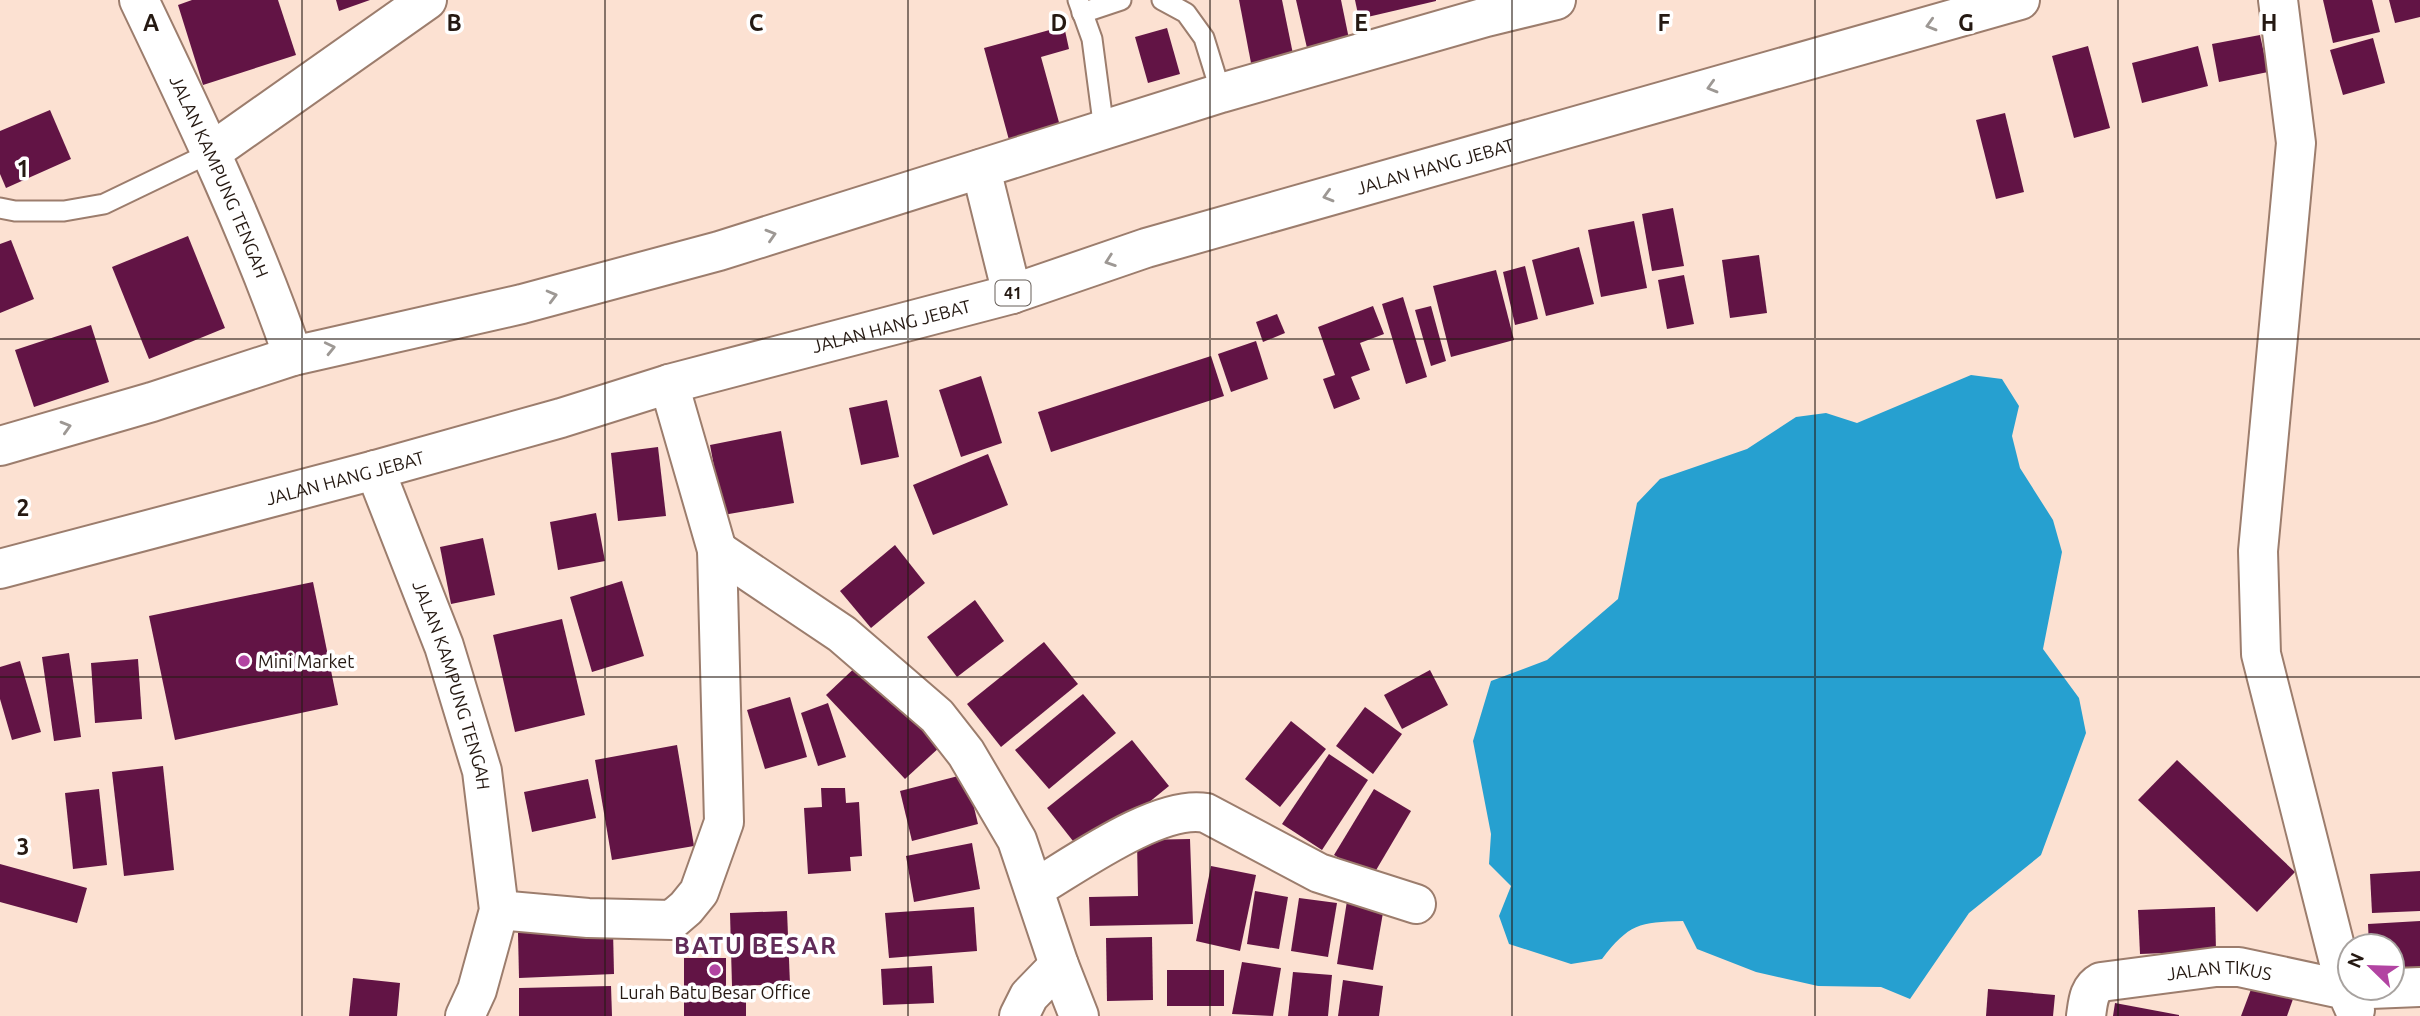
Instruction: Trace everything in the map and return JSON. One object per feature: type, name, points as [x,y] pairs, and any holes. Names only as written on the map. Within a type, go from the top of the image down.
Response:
[{"type":"main road","name":"JALAN KAMPUNG TENGAH","points":[[139,0],[270,289],[293,356]]},
{"type":"main road","points":[[210,153],[427,0]]},
{"type":"main road","points":[[0,446],[152,402],[293,356],[522,304],[719,251],[1221,93],[1486,17],[1556,0]]},
{"type":"main road","name":"JALAN HANG JEBAT","points":[[0,569],[375,470],[561,418],[669,384],[1012,294],[1146,248],[2020,0]]},
{"type":"main road","points":[[2278,0],[2296,143],[2258,551],[2261,654],[2352,1003]]},
{"type":"main road","points":[[981,169],[1012,294]]},
{"type":"main road","points":[[465,1016],[477,990],[499,910],[587,918],[672,920],[687,908],[699,892],[724,822],[717,550],[669,384]]},
{"type":"main road","name":"JALAN KAMPUNG TENGAH","points":[[375,470],[444,646],[482,771],[499,910]]},
{"type":"main road","points":[[717,550],[842,634],[937,716],[966,752],[1017,841],[1079,1016]]},
{"type":"main road","points":[[1034,889],[1126,834],[1182,812],[1195,811],[1206,813],[1319,873],[1416,904]]},
{"type":"main road","points":[[1019,1016],[1029,996],[1059,965]]},
{"type":"main road","name":"JALAN TIKUS","points":[[2086,1016],[2089,996],[2101,982],[2216,967],[2239,967],[2352,1003],[2420,988]]},
{"type":"lane","points":[[1104,130],[1092,39],[1080,7],[1121,0]]},
{"type":"lane","points":[[1162,0],[1186,13],[1204,38],[1221,93]]},
{"type":"lane","points":[[0,208],[15,211],[64,211],[104,204],[210,153]]},
{"type":"water","points":[[1971,375],[2002,379],[2019,406],[2012,436],[2020,468],[2053,520],[2062,552],[2043,649],[2079,698],[2086,733],[2041,855],[1969,913],[1910,999],[1881,987],[1818,986],[1756,972],[1697,949],[1683,921],[1656,922],[1636,927],[1620,938],[1602,959],[1571,964],[1509,944],[1499,916],[1511,886],[1489,864],[1491,834],[1473,741],[1491,681],[1547,660],[1618,599],[1637,503],[1660,479],[1747,449],[1796,417],[1826,413],[1857,423]]},
{"type":"building","points":[[192,0],[278,0],[296,55],[203,85],[178,5]]},
{"type":"building","points":[[336,0],[370,0],[339,11]]},
{"type":"building","points":[[1239,0],[1282,0],[1293,54],[1251,63]]},
{"type":"building","points":[[1296,0],[1341,0],[1349,39],[1307,48]]},
{"type":"building","points":[[1355,0],[1436,0],[1436,1],[1359,19]]},
{"type":"building","points":[[2323,0],[2372,0],[2380,32],[2333,43]]},
{"type":"building","points":[[2389,0],[2420,0],[2420,17],[2395,23]]},
{"type":"building","points":[[1064,26],[1069,49],[1041,57],[1060,126],[1009,140],[984,48]]},
{"type":"building","points":[[1167,28],[1180,74],[1148,83],[1135,37]]},
{"type":"building","points":[[2260,35],[2268,72],[2219,82],[2212,44]]},
{"type":"building","points":[[2373,38],[2385,83],[2343,95],[2330,50]]},
{"type":"building","points":[[2088,46],[2110,128],[2074,138],[2052,56]]},
{"type":"building","points":[[2198,46],[2208,86],[2142,103],[2132,63]]},
{"type":"building","points":[[50,110],[71,159],[6,188],[0,174],[0,131]]},
{"type":"building","points":[[2005,113],[2024,192],[1996,199],[1976,120]]},
{"type":"building","points":[[1673,208],[1684,266],[1652,271],[1642,214]]},
{"type":"building","points":[[1634,221],[1647,288],[1601,297],[1588,230]]},
{"type":"building","points":[[188,236],[225,328],[149,359],[112,267]]},
{"type":"building","points":[[11,240],[34,299],[0,313],[0,244]]},
{"type":"building","points":[[1579,247],[1594,304],[1546,316],[1532,260]]},
{"type":"building","points":[[1759,255],[1767,313],[1730,318],[1722,260]]},
{"type":"building","points":[[1525,266],[1538,319],[1515,325],[1503,272]]},
{"type":"building","points":[[1496,270],[1514,340],[1451,357],[1433,286]]},
{"type":"building","points":[[1684,275],[1694,324],[1667,329],[1658,280]]},
{"type":"building","points":[[1403,297],[1427,377],[1406,384],[1382,304]]},
{"type":"building","points":[[1373,306],[1384,334],[1360,343],[1370,370],[1351,377],[1360,399],[1334,409],[1323,379],[1335,375],[1318,327]]},
{"type":"building","points":[[1431,306],[1446,361],[1431,366],[1415,310]]},
{"type":"building","points":[[1277,314],[1285,333],[1263,342],[1256,322]]},
{"type":"building","points":[[91,325],[109,382],[34,407],[15,350]]},
{"type":"building","points":[[1256,341],[1268,379],[1231,392],[1218,354]]},
{"type":"building","points":[[1211,356],[1224,396],[1051,452],[1038,412]]},
{"type":"building","points":[[981,376],[1002,443],[961,457],[939,390]]},
{"type":"building","points":[[887,400],[899,457],[861,465],[849,408]]},
{"type":"building","points":[[781,431],[794,503],[723,515],[710,445]]},
{"type":"building","points":[[658,447],[666,516],[618,521],[611,453]]},
{"type":"building","points":[[988,454],[1008,505],[933,535],[913,485]]},
{"type":"building","points":[[596,513],[605,561],[558,570],[550,522]]},
{"type":"building","points":[[483,538],[495,595],[451,604],[440,547]]},
{"type":"building","points":[[895,545],[925,583],[871,628],[840,591]]},
{"type":"building","points":[[622,581],[644,656],[592,672],[570,597]]},
{"type":"building","name":"Mini Market","points":[[313,582],[338,705],[175,740],[149,616]]},
{"type":"building","points":[[975,600],[1004,641],[957,677],[927,637]]},
{"type":"building","points":[[562,619],[585,715],[515,732],[493,635]]},
{"type":"building","points":[[1044,642],[1078,684],[1001,747],[967,704]]},
{"type":"building","points":[[69,653],[81,737],[54,741],[42,657]]},
{"type":"building","points":[[138,659],[142,719],[95,723],[91,663]]},
{"type":"building","points":[[20,661],[41,732],[12,740],[0,699],[0,667]]},
{"type":"building","points":[[862,661],[941,746],[905,779],[826,695]]},
{"type":"building","points":[[1430,670],[1448,705],[1402,729],[1384,695]]},
{"type":"building","points":[[1083,694],[1116,733],[1049,789],[1015,750]]},
{"type":"building","points":[[790,697],[807,757],[765,769],[747,710]]},
{"type":"building","points":[[828,703],[846,757],[818,766],[801,713]]},
{"type":"building","points":[[1365,707],[1402,734],[1373,774],[1336,746]]},
{"type":"building","points":[[1291,721],[1326,749],[1280,807],[1245,779]]},
{"type":"building","points":[[1132,740],[1169,786],[1084,855],[1047,808]]},
{"type":"building","points":[[677,745],[694,846],[612,860],[595,760]]},
{"type":"building","points":[[1329,754],[1368,780],[1322,850],[1282,824]]},
{"type":"building","points":[[2177,760],[2295,872],[2257,912],[2138,800]]},
{"type":"building","points":[[163,766],[174,870],[124,876],[112,772]]},
{"type":"building","points":[[966,774],[978,824],[912,841],[900,791]]},
{"type":"building","points":[[588,779],[596,818],[532,832],[524,792]]},
{"type":"building","points":[[821,788],[845,788],[846,803],[859,802],[862,856],[850,857],[851,871],[808,874],[804,808],[822,807]]},
{"type":"building","points":[[99,789],[107,865],[73,869],[65,793]]},
{"type":"building","points":[[1374,789],[1411,811],[1372,877],[1334,855]]},
{"type":"building","points":[[1190,839],[1193,924],[1090,926],[1089,897],[1138,896],[1137,840]]},
{"type":"building","points":[[972,843],[980,889],[914,902],[906,856]]},
{"type":"building","points":[[0,864],[87,888],[77,923],[0,902]]},
{"type":"building","points":[[1211,866],[1256,875],[1240,951],[1196,941]]},
{"type":"building","points":[[2420,871],[2420,911],[2372,913],[2370,874]]},
{"type":"building","points":[[1255,891],[1288,897],[1279,949],[1247,944]]},
{"type":"building","points":[[1299,898],[1337,903],[1328,957],[1291,951]]},
{"type":"building","points":[[1347,901],[1384,907],[1373,970],[1337,964]]},
{"type":"building","points":[[974,907],[977,951],[889,958],[885,913]]},
{"type":"building","points":[[2215,907],[2216,951],[2140,954],[2138,910]]},
{"type":"building","points":[[787,911],[790,984],[732,986],[730,913]]},
{"type":"building","points":[[2420,921],[2420,969],[2406,970],[2406,932],[2368,932],[2368,924]]},
{"type":"building","points":[[613,930],[614,974],[519,978],[518,933]]},
{"type":"building","points":[[1152,937],[1153,1000],[1107,1001],[1106,938]]},
{"type":"building","points":[[684,958],[726,958],[726,992],[746,992],[746,1016],[684,1016]]},
{"type":"building","points":[[1242,962],[1281,968],[1273,1016],[1232,1014]]},
{"type":"building","points":[[932,966],[934,1003],[883,1005],[881,969]]},
{"type":"building","points":[[1167,970],[1224,970],[1224,1006],[1167,1006]]},
{"type":"building","points":[[1293,972],[1332,975],[1328,1016],[1288,1016]]},
{"type":"building","points":[[353,978],[400,983],[397,1016],[349,1016]]},
{"type":"building","points":[[1343,980],[1383,986],[1379,1016],[1338,1016]]},
{"type":"building","points":[[2253,984],[2293,999],[2287,1016],[2241,1016]]},
{"type":"building","points":[[611,986],[612,1016],[519,1016],[519,988]]},
{"type":"building","points":[[1988,989],[2055,995],[2053,1016],[1986,1016]]},
{"type":"building","points":[[2115,1003],[2179,1015],[2179,1016],[2113,1016]]},
{"type":"place","name":"Mini Market","points":[[244,661]]},
{"type":"place","name":"Lurah Batu Besar Office","points":[[715,970]]},
{"type":"district","name":"BATU BESAR","points":[[756,945]]}]
